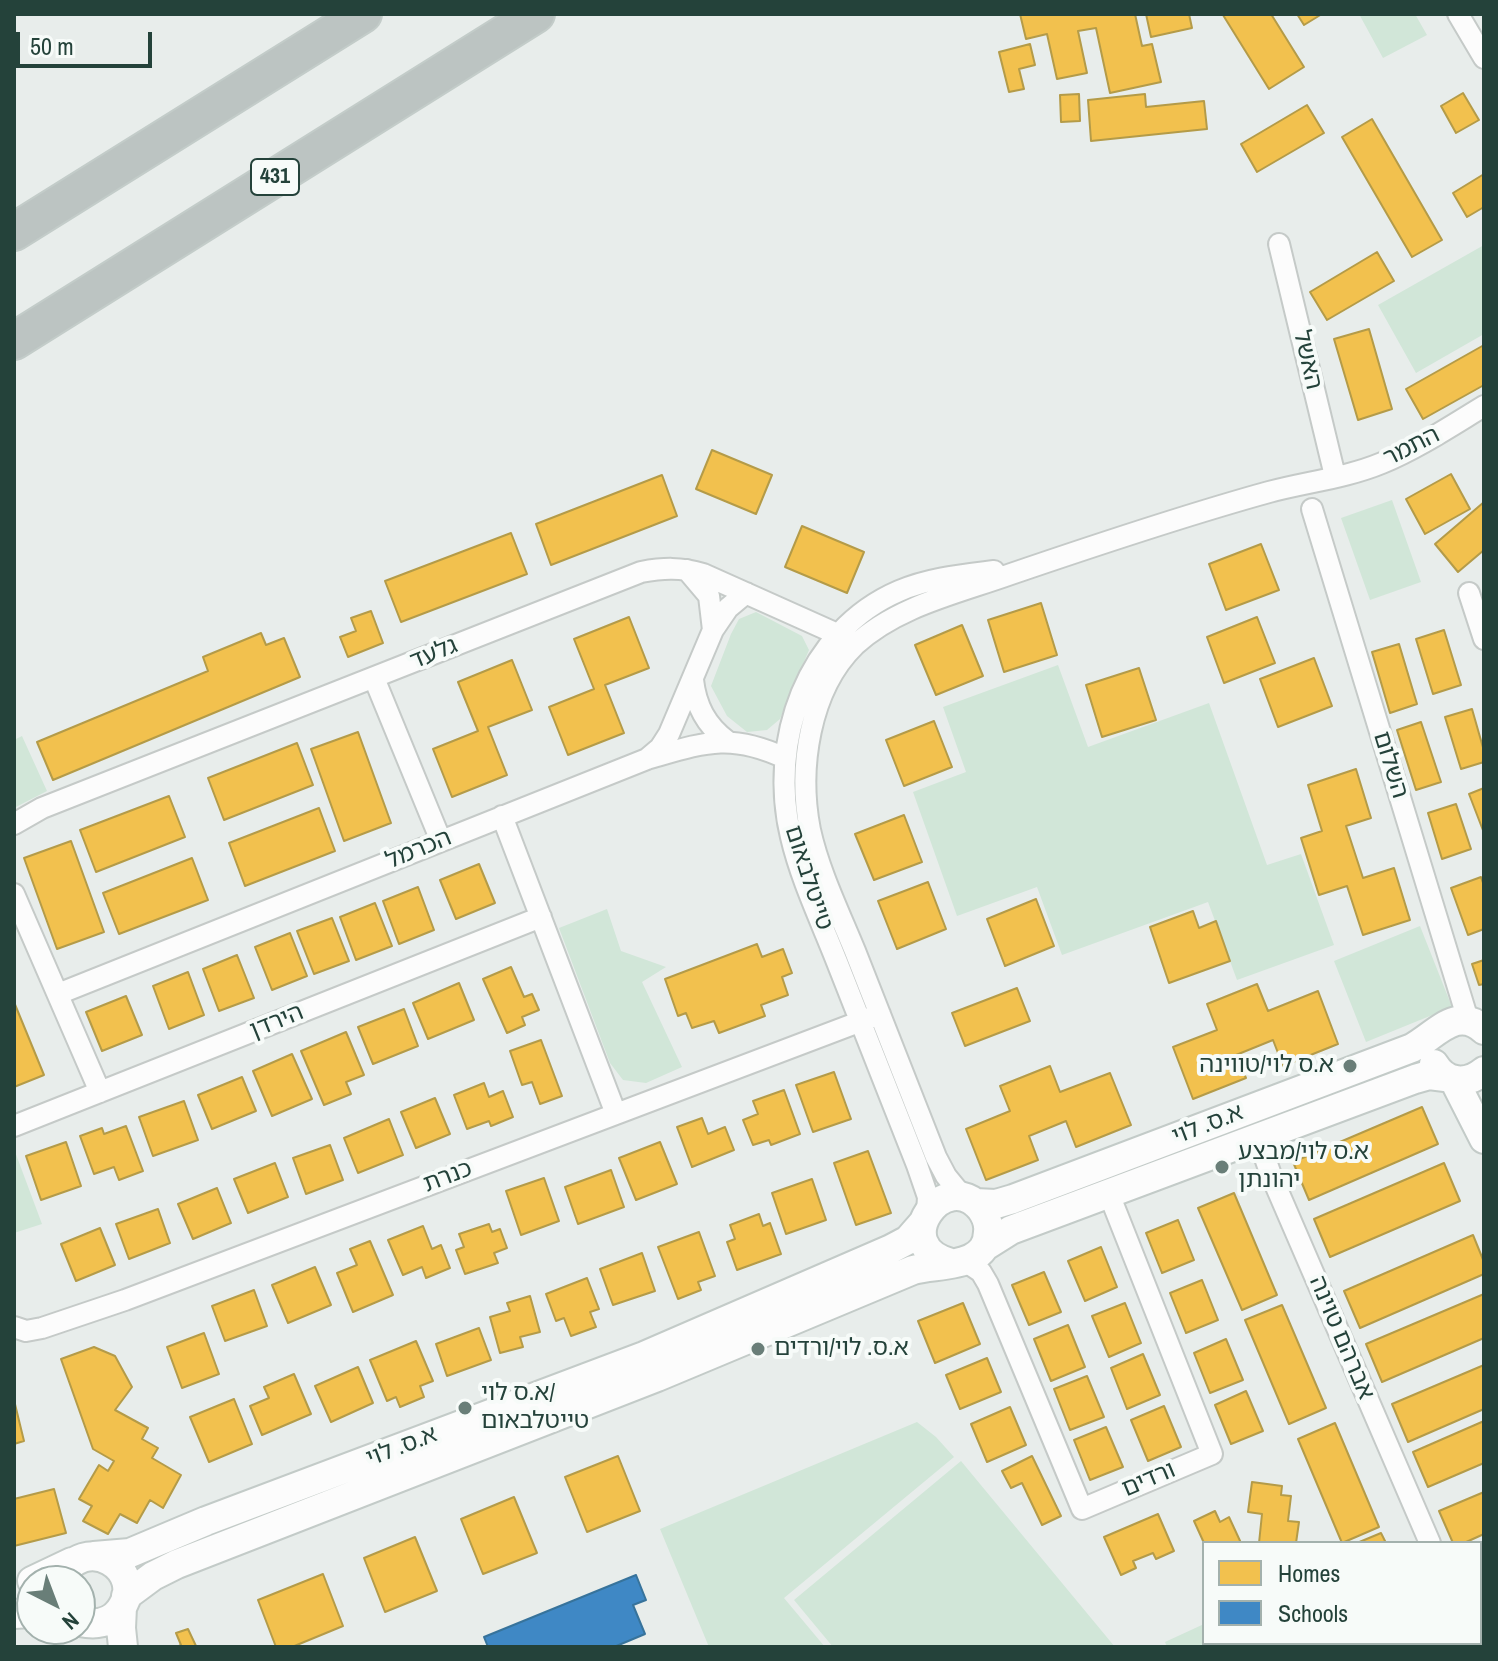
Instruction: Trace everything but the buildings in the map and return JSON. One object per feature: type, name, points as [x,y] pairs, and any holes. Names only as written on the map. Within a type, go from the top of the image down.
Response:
[{"type":"highway","points":[[14,232],[363,14]]},
{"type":"highway","name":"431","points":[[14,341],[536,14]]},
{"type":"main road","name":"א.ס. לוי","points":[[969,1200],[996,1204],[1013,1199],[1412,1048],[1450,1022],[1476,1025]]},
{"type":"main road","points":[[1436,1033],[1432,1042],[1432,1061],[1450,1078],[1484,1139]]},
{"type":"main road","name":"א.ס. לוי","points":[[96,1624],[115,1616],[124,1601],[153,1576],[191,1558],[657,1377],[913,1270],[967,1257],[1011,1230],[1415,1079],[1429,1075],[1475,1078],[1484,1071]]},
{"type":"main road","points":[[943,1199],[969,1200],[982,1210],[989,1228],[967,1257],[932,1254],[922,1235],[924,1218],[943,1199]]},
{"type":"main road","name":"א.ס. לוי","points":[[79,1565],[130,1553],[235,1510],[644,1356],[891,1249],[908,1240],[924,1218]]},
{"type":"main road","points":[[95,1565],[115,1564],[123,1573],[126,1584],[121,1628],[123,1647]]},
{"type":"street","points":[[1458,14],[1484,58]]},
{"type":"street","name":"האשל","points":[[1279,244],[1335,476]]},
{"type":"street","name":"התמר","points":[[1335,476],[1382,463],[1484,406]]},
{"type":"street","name":"טייטלבאום","points":[[924,1218],[925,1187],[810,896],[790,836],[784,787],[785,758],[791,726],[809,676],[820,656],[906,611],[1060,557],[1269,492],[1335,476]]},
{"type":"street","name":"השלום","points":[[1312,509],[1476,1025]]},
{"type":"street","points":[[685,568],[709,596],[713,630]]},
{"type":"street","name":"גלעד","points":[[14,824],[42,808],[641,572],[685,568],[746,593],[844,641]]},
{"type":"street","points":[[647,759],[660,748],[669,734],[713,630],[728,608],[746,593]]},
{"type":"street","points":[[1469,593],[1484,639]]},
{"type":"street","name":"טייטלבאום","points":[[844,641],[837,667],[819,708],[806,760],[805,786],[815,845],[936,1157],[946,1176],[969,1200]]},
{"type":"street","points":[[374,678],[441,841]]},
{"type":"street","points":[[693,680],[695,697],[704,717],[727,741]]},
{"type":"street","name":"הכרמל","points":[[58,994],[647,759],[706,741],[727,741],[760,748],[785,758]]},
{"type":"street","points":[[502,816],[616,1114]]},
{"type":"street","points":[[14,894],[100,1092]]},
{"type":"street","name":"הירדן","points":[[14,1126],[541,917]]},
{"type":"street","name":"כנרת","points":[[14,1327],[26,1331],[42,1328],[125,1300],[880,1014]]},
{"type":"street","name":"אברהם טוינה","points":[[1273,1133],[1265,1158],[1271,1175],[1429,1541]]},
{"type":"street","name":"ורדים","points":[[967,1257],[988,1284],[1082,1509],[1212,1454],[1109,1194]]},
{"type":"green space","points":[[1359,14],[1415,14],[1427,35],[1383,58]]},
{"type":"green space","points":[[1484,245],[1484,334],[1416,373],[1378,305]]},
{"type":"green space","points":[[1392,500],[1421,582],[1370,600],[1341,518]]},
{"type":"green space","points":[[756,612],[802,636],[809,650],[780,719],[767,730],[747,732],[727,716],[711,686],[739,619]]},
{"type":"green space","points":[[1058,665],[1088,747],[1209,703],[1267,865],[1301,854],[1334,945],[1237,980],[1208,902],[1062,955],[1037,887],[957,916],[913,792],[966,772],[943,707]]},
{"type":"green space","points":[[22,736],[47,791],[14,808],[14,740]]},
{"type":"green space","points":[[607,909],[621,951],[666,967],[642,982],[682,1067],[646,1083],[623,1080],[610,1063],[559,928]]},
{"type":"green space","points":[[1420,926],[1452,1007],[1366,1042],[1334,961]]},
{"type":"green space","points":[[14,1149],[42,1224],[14,1233]]},
{"type":"green space","points":[[917,1422],[954,1457],[784,1598],[825,1647],[709,1647],[660,1529]]},
{"type":"green space","points":[[961,1461],[1115,1647],[833,1647],[794,1600]]},
{"type":"green space","points":[[1202,1625],[1202,1645],[1265,1647],[1167,1647],[1165,1642]]},
{"type":"place","name":"א.ס לוי/טווינה","points":[[1350,1066]]},
{"type":"place","name":"א.ס לוי/מבצע יהונתן","points":[[1222,1167]]},
{"type":"place","name":"א.ס. לוי/ורדים","points":[[758,1349]]},
{"type":"place","name":"א.ס לוי/ טייטלבאום","points":[[465,1408]]}]
